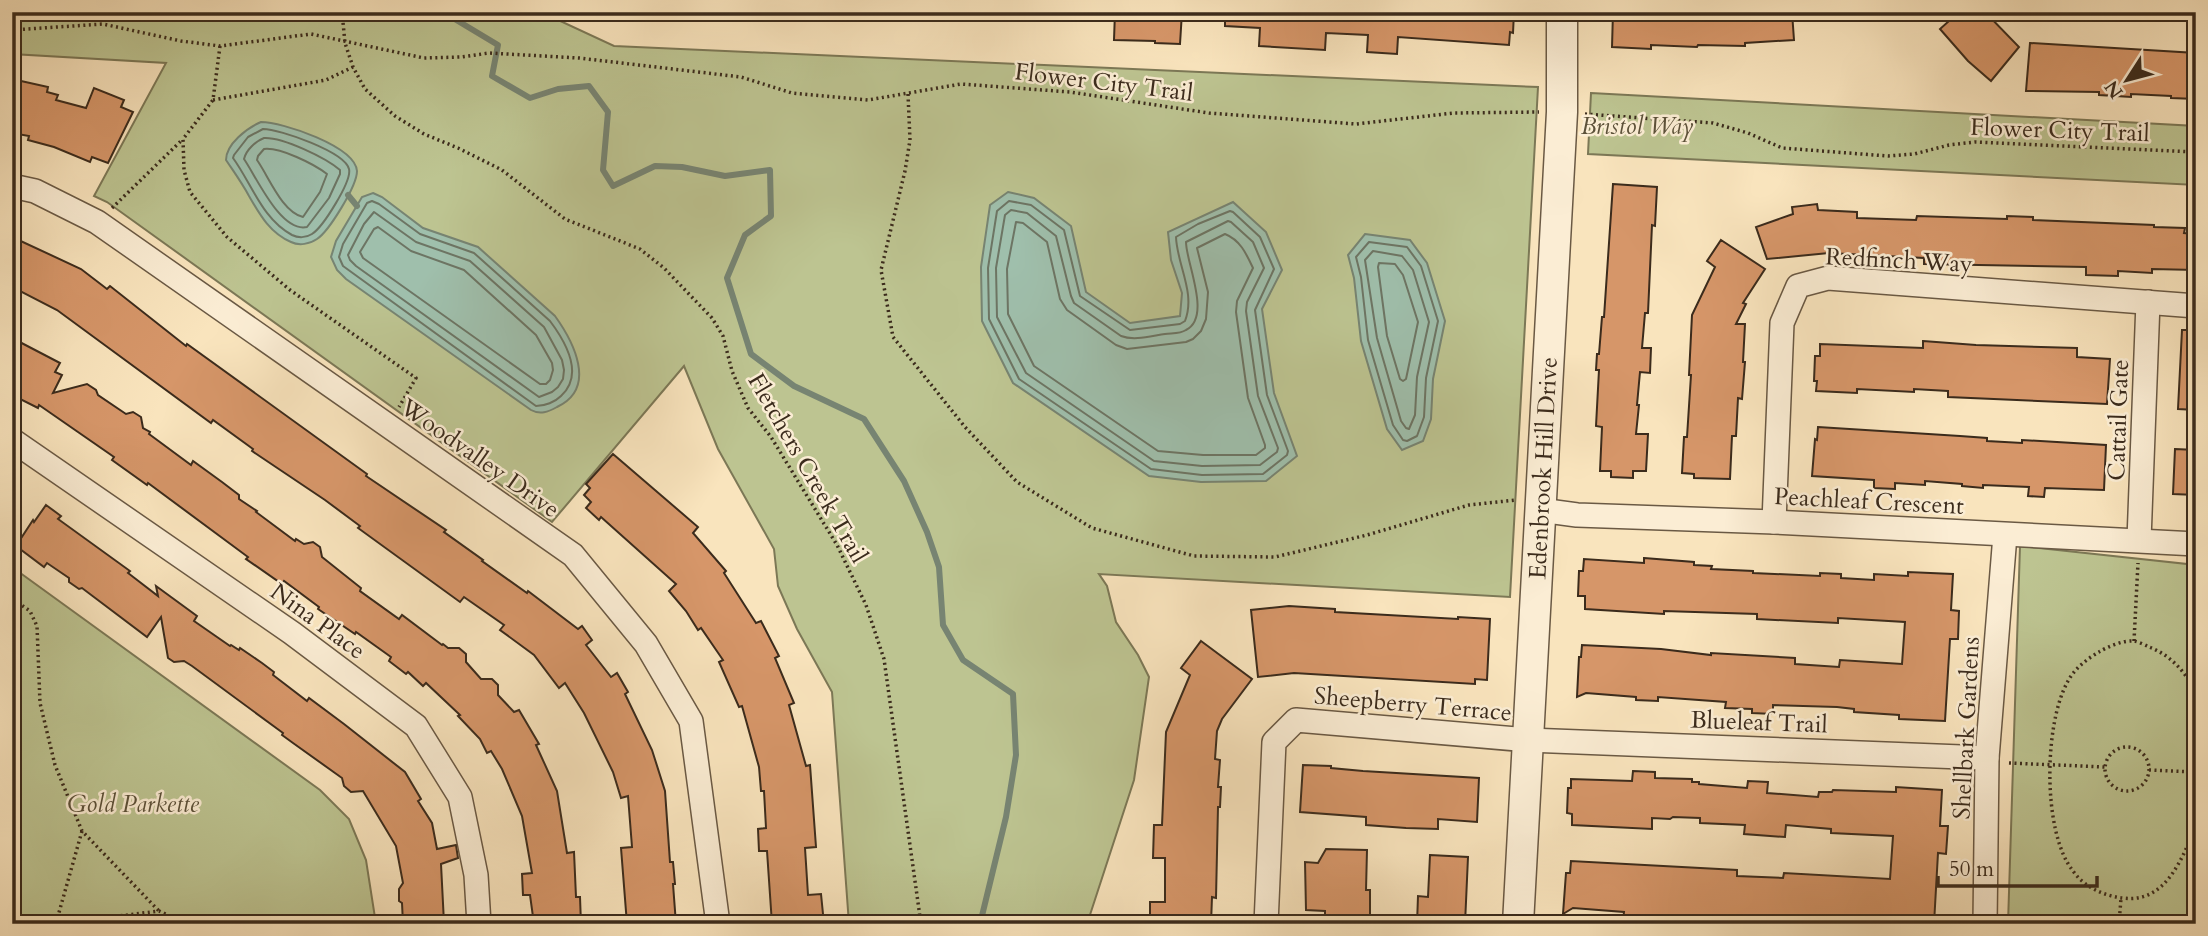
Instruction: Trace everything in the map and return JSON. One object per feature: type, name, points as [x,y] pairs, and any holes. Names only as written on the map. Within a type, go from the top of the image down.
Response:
[{"type":"street","name":"Edenbrook Hill Drive","points":[[1518,924],[1562,112],[1562,12]]},
{"type":"street","name":"Woodvalley Drive","points":[[12,186],[35,191],[97,222],[573,555],[646,644],[691,721],[718,924]]},
{"type":"street","name":"Redfinch Way","points":[[1774,522],[1782,323],[1798,286],[1828,278],[2196,306]]},
{"type":"street","name":"Cattail Gate","points":[[2139,540],[2148,302]]},
{"type":"street","name":"Nina Place","points":[[16,450],[292,633],[416,726],[460,797],[476,875],[479,924]]},
{"type":"street","name":"Peachleaf Crescent","points":[[1540,510],[1577,515],[1774,522],[2196,544]]},
{"type":"street","name":"Shellbark Gardens","points":[[1985,924],[1987,758],[2005,535]]},
{"type":"street","name":"Sheepberry Terrace","points":[[1266,924],[1274,742],[1296,720],[1528,740]]},
{"type":"street","name":"Blueleaf Trail","points":[[1528,740],[1987,758]]},
{"type":"path","name":"Fletchers Creek Trail","points":[[342,12],[345,43],[353,67],[365,89],[395,117],[424,134],[502,170],[565,219],[640,249],[664,268],[712,318],[723,336],[743,399],[771,437],[837,545],[878,636],[884,659],[921,924]]},
{"type":"path","name":"Flower City Trail","points":[[12,30],[103,24],[181,41],[220,46],[312,34],[424,58],[489,53],[579,58],[741,77],[792,93],[868,100],[961,84],[1070,92],[1209,113],[1356,124],[1454,113],[1562,112],[1713,123],[1748,133],[1782,148],[1888,156],[1914,154],[1975,142],[2196,152]]},
{"type":"path","points":[[97,222],[183,139],[213,100],[220,46]]},
{"type":"path","points":[[213,100],[326,80],[353,67]]},
{"type":"path","points":[[908,94],[911,140],[881,270],[893,337],[965,427],[1017,482],[1092,528],[1194,556],[1275,557],[1367,535],[1469,505],[1516,500],[1540,510]]},
{"type":"path","points":[[183,139],[184,170],[190,192],[227,237],[290,290],[416,378],[388,425]]},
{"type":"path","points":[[2134,641],[2139,540]]},
{"type":"path","points":[[12,602],[30,611],[37,626],[40,703],[55,765],[82,831],[159,911],[187,924]]},
{"type":"path","points":[[2196,695],[2192,683],[2176,664],[2157,650],[2134,641],[2106,647],[2085,660],[2069,679],[2059,701],[2051,765],[2053,827],[2064,857],[2073,873],[2103,894],[2121,898],[2144,895],[2160,887],[2176,869],[2196,825]]},
{"type":"path","points":[[2128,746],[2141,751],[2149,763],[2144,783],[2126,791],[2115,788],[2109,782],[2105,767],[2110,754],[2128,746]]},
{"type":"path","points":[[1987,758],[2004,762],[2105,767]]},
{"type":"path","points":[[2149,770],[2196,772]]},
{"type":"path","points":[[82,831],[55,923],[159,911]]},
{"type":"path","points":[[2119,924],[2121,898]]},
{"type":"green space","points":[[12,12],[541,12],[614,46],[1538,87],[1510,597],[1099,574],[1107,586],[1116,622],[1149,677],[1134,780],[1087,924],[849,924],[832,692],[797,629],[778,586],[774,549],[718,449],[684,366],[552,522],[107,202],[94,196],[166,63],[12,54]]},
{"type":"green space","name":"Bristol Way","points":[[1591,93],[2196,126],[2196,185],[1588,154]]},
{"type":"green space","points":[[2020,546],[2196,565],[2196,924],[2008,924]]},
{"type":"green space","name":"Gold Parkette","points":[[12,567],[320,790],[349,819],[366,860],[376,924],[12,924]]},
{"type":"water","points":[[261,122],[285,126],[316,137],[344,153],[357,171],[342,208],[322,234],[311,242],[294,243],[271,229],[226,160],[233,143],[244,132]]},
{"type":"water","points":[[1008,192],[1034,198],[1071,226],[1086,292],[1130,323],[1180,316],[1182,293],[1171,260],[1168,232],[1233,202],[1266,232],[1282,270],[1262,309],[1274,393],[1297,456],[1266,481],[1201,482],[1149,476],[1013,383],[982,321],[981,267],[990,205]]},
{"type":"water","points":[[373,193],[423,228],[478,247],[555,316],[569,338],[578,364],[577,388],[569,399],[547,411],[531,410],[337,270],[331,257],[336,241],[362,197]]},
{"type":"water","points":[[1365,234],[1410,240],[1427,263],[1445,321],[1433,379],[1431,419],[1423,441],[1402,450],[1387,429],[1361,341],[1354,278],[1348,255]]},
{"type":"building","points":[[1115,12],[1182,12],[1180,44],[1114,40]]},
{"type":"building","points":[[1225,12],[1514,12],[1513,33],[1510,32],[1509,45],[1398,37],[1397,54],[1367,52],[1368,35],[1326,33],[1325,50],[1259,46],[1260,28],[1225,26]]},
{"type":"building","points":[[1613,12],[1792,12],[1794,40],[1745,43],[1745,46],[1651,45],[1651,49],[1612,47]]},
{"type":"building","points":[[1959,12],[1985,12],[2019,47],[1991,81],[1968,61],[1940,29]]},
{"type":"building","points":[[2030,43],[2196,53],[2196,99],[2131,94],[2131,97],[2099,95],[2099,92],[2026,91]]},
{"type":"building","points":[[21,81],[48,87],[47,92],[58,95],[56,100],[86,108],[94,88],[124,100],[121,107],[133,112],[108,163],[92,157],[90,162],[28,140],[29,136],[12,133],[12,87],[20,88]]},
{"type":"building","points":[[1613,184],[1657,187],[1655,226],[1652,225],[1648,313],[1645,313],[1642,348],[1651,348],[1650,373],[1640,372],[1637,405],[1636,434],[1648,434],[1646,471],[1633,471],[1633,478],[1611,477],[1611,471],[1600,471],[1602,427],[1596,426],[1599,370],[1596,370],[1597,354],[1604,317]]},
{"type":"building","points":[[1817,204],[1818,210],[1857,212],[1857,218],[1916,220],[1917,216],[2007,219],[2007,216],[2033,217],[2033,220],[2185,228],[2184,233],[2196,234],[2196,270],[2152,269],[2152,273],[2118,271],[2118,276],[2086,275],[2086,267],[1924,264],[1924,258],[1829,253],[1767,259],[1756,227],[1793,214],[1792,207]]},
{"type":"building","points":[[12,237],[81,269],[107,289],[110,286],[186,346],[187,344],[367,474],[366,476],[446,530],[444,532],[482,561],[527,593],[528,591],[578,629],[582,626],[592,640],[586,645],[611,677],[617,673],[628,692],[625,694],[652,750],[665,791],[670,862],[673,862],[675,884],[676,924],[627,924],[621,848],[632,847],[628,796],[621,798],[613,772],[584,713],[565,683],[559,688],[534,655],[500,630],[504,625],[464,597],[460,602],[358,528],[360,526],[325,500],[252,451],[253,449],[213,420],[211,423],[57,310],[12,287]]},
{"type":"building","points":[[1721,240],[1765,269],[1743,303],[1746,304],[1736,324],[1745,324],[1745,362],[1742,399],[1738,398],[1736,436],[1732,436],[1730,479],[1694,478],[1694,474],[1682,473],[1691,375],[1692,315],[1715,267],[1707,261]]},
{"type":"building","points":[[2182,330],[2196,330],[2196,410],[2178,409]]},
{"type":"building","points":[[12,338],[60,363],[55,372],[62,375],[53,393],[87,384],[126,414],[133,412],[141,417],[143,428],[150,432],[149,434],[191,465],[193,461],[222,482],[239,495],[239,499],[295,541],[296,539],[304,544],[313,542],[320,547],[322,557],[361,588],[360,591],[399,619],[402,615],[442,645],[459,648],[466,654],[466,662],[481,679],[492,679],[498,685],[498,695],[514,712],[519,710],[539,744],[536,745],[557,791],[567,853],[574,852],[576,897],[580,897],[581,924],[534,924],[530,895],[523,895],[522,874],[532,873],[522,816],[502,769],[491,751],[487,753],[480,739],[458,716],[460,715],[426,683],[423,686],[408,672],[406,674],[389,661],[391,657],[318,609],[319,607],[284,581],[282,584],[246,559],[248,557],[148,483],[147,485],[112,460],[114,457],[39,405],[38,408],[12,395]]},
{"type":"building","points":[[1923,341],[2077,348],[2077,357],[2110,359],[2107,404],[1948,397],[1948,391],[1914,389],[1914,392],[1857,389],[1857,393],[1816,391],[1815,356],[1820,356],[1820,344],[1923,348]]},
{"type":"building","points":[[1818,427],[1987,438],[1987,441],[2022,443],[2022,440],[2106,445],[2104,490],[2045,488],[2044,497],[2028,496],[2029,487],[1983,485],[1983,488],[1925,481],[1925,485],[1895,483],[1895,489],[1874,488],[1874,480],[1812,476]]},
{"type":"building","points":[[2175,449],[2196,450],[2196,495],[2173,494]]},
{"type":"building","points":[[613,454],[698,527],[693,533],[726,571],[724,573],[756,623],[761,621],[779,656],[775,658],[794,703],[789,705],[806,766],[810,765],[816,847],[805,848],[808,895],[821,894],[824,924],[772,924],[767,851],[759,851],[758,829],[766,828],[764,791],[761,791],[759,767],[742,706],[739,707],[719,662],[723,660],[701,628],[698,630],[669,591],[676,584],[601,517],[599,520],[586,508],[591,502],[584,495],[590,488],[586,484]]},
{"type":"building","points":[[46,505],[61,516],[58,519],[130,571],[128,573],[158,596],[156,586],[197,616],[194,621],[230,646],[239,650],[240,648],[262,663],[307,701],[309,698],[405,772],[432,823],[437,849],[456,845],[458,858],[441,864],[444,923],[403,924],[399,889],[403,883],[396,846],[363,791],[351,792],[344,786],[342,778],[192,666],[184,661],[174,662],[168,658],[161,617],[147,637],[82,588],[79,589],[69,582],[69,578],[47,563],[44,567],[16,546]]},
{"type":"building","points":[[1644,558],[1694,562],[1694,565],[1712,566],[1711,569],[1820,576],[1820,573],[1841,574],[1841,578],[1874,580],[1874,574],[1953,574],[1951,610],[1959,611],[1958,639],[1950,639],[1945,721],[1899,719],[1899,715],[1854,712],[1854,709],[1837,707],[1773,705],[1773,714],[1752,713],[1752,709],[1725,708],[1726,702],[1658,697],[1658,701],[1636,700],[1636,697],[1586,693],[1577,697],[1582,645],[1661,649],[1711,655],[1795,658],[1795,664],[1839,667],[1840,660],[1902,664],[1905,622],[1838,618],[1838,623],[1757,619],[1757,614],[1664,611],[1664,614],[1585,609],[1585,596],[1578,596],[1579,571],[1583,571],[1584,559],[1644,563]]},
{"type":"building","points":[[1289,606],[1335,609],[1335,612],[1490,619],[1487,680],[1475,679],[1475,684],[1294,673],[1258,677],[1251,610]]},
{"type":"building","points":[[1201,641],[1252,679],[1222,719],[1217,731],[1215,759],[1220,760],[1218,787],[1221,787],[1216,898],[1212,897],[1211,924],[1150,924],[1150,902],[1165,902],[1165,858],[1153,858],[1154,825],[1162,825],[1166,732],[1190,675],[1181,668]]},
{"type":"building","points":[[1303,765],[1479,778],[1477,822],[1438,819],[1438,829],[1406,828],[1366,825],[1366,817],[1300,812]]},
{"type":"building","points":[[1633,771],[1655,772],[1655,778],[1692,779],[1692,782],[1699,784],[1747,788],[1748,781],[1768,782],[1767,793],[1818,797],[1819,792],[1833,790],[1896,792],[1896,787],[1942,790],[1940,826],[1948,826],[1946,854],[1938,853],[1934,924],[1800,924],[1762,921],[1761,924],[1713,924],[1713,918],[1673,916],[1673,919],[1647,917],[1647,922],[1623,921],[1624,912],[1573,908],[1563,914],[1566,873],[1570,873],[1571,861],[1737,870],[1737,876],[1783,878],[1784,873],[1890,879],[1893,836],[1831,833],[1831,829],[1786,825],[1785,837],[1744,834],[1745,825],[1700,823],[1700,818],[1673,817],[1652,818],[1652,829],[1572,825],[1572,814],[1567,813],[1571,779],[1632,781]]},
{"type":"building","points":[[1326,849],[1367,850],[1366,890],[1370,890],[1370,923],[1325,922],[1325,911],[1306,910],[1305,862],[1318,863]]},
{"type":"building","points":[[1430,855],[1468,857],[1465,924],[1417,924],[1418,896],[1428,897]]},
{"type":"waterway","points":[[443,12],[498,45],[492,76],[530,98],[558,89],[589,86],[608,112],[603,170],[613,186],[655,166],[682,167],[725,176],[770,170],[771,216],[745,235],[727,278],[751,354],[794,386],[864,419],[904,481],[927,532],[939,567],[943,625],[963,660],[1013,694],[1016,755],[1006,817],[980,924]]},
{"type":"waterway","points":[[348,195],[357,206]]}]
